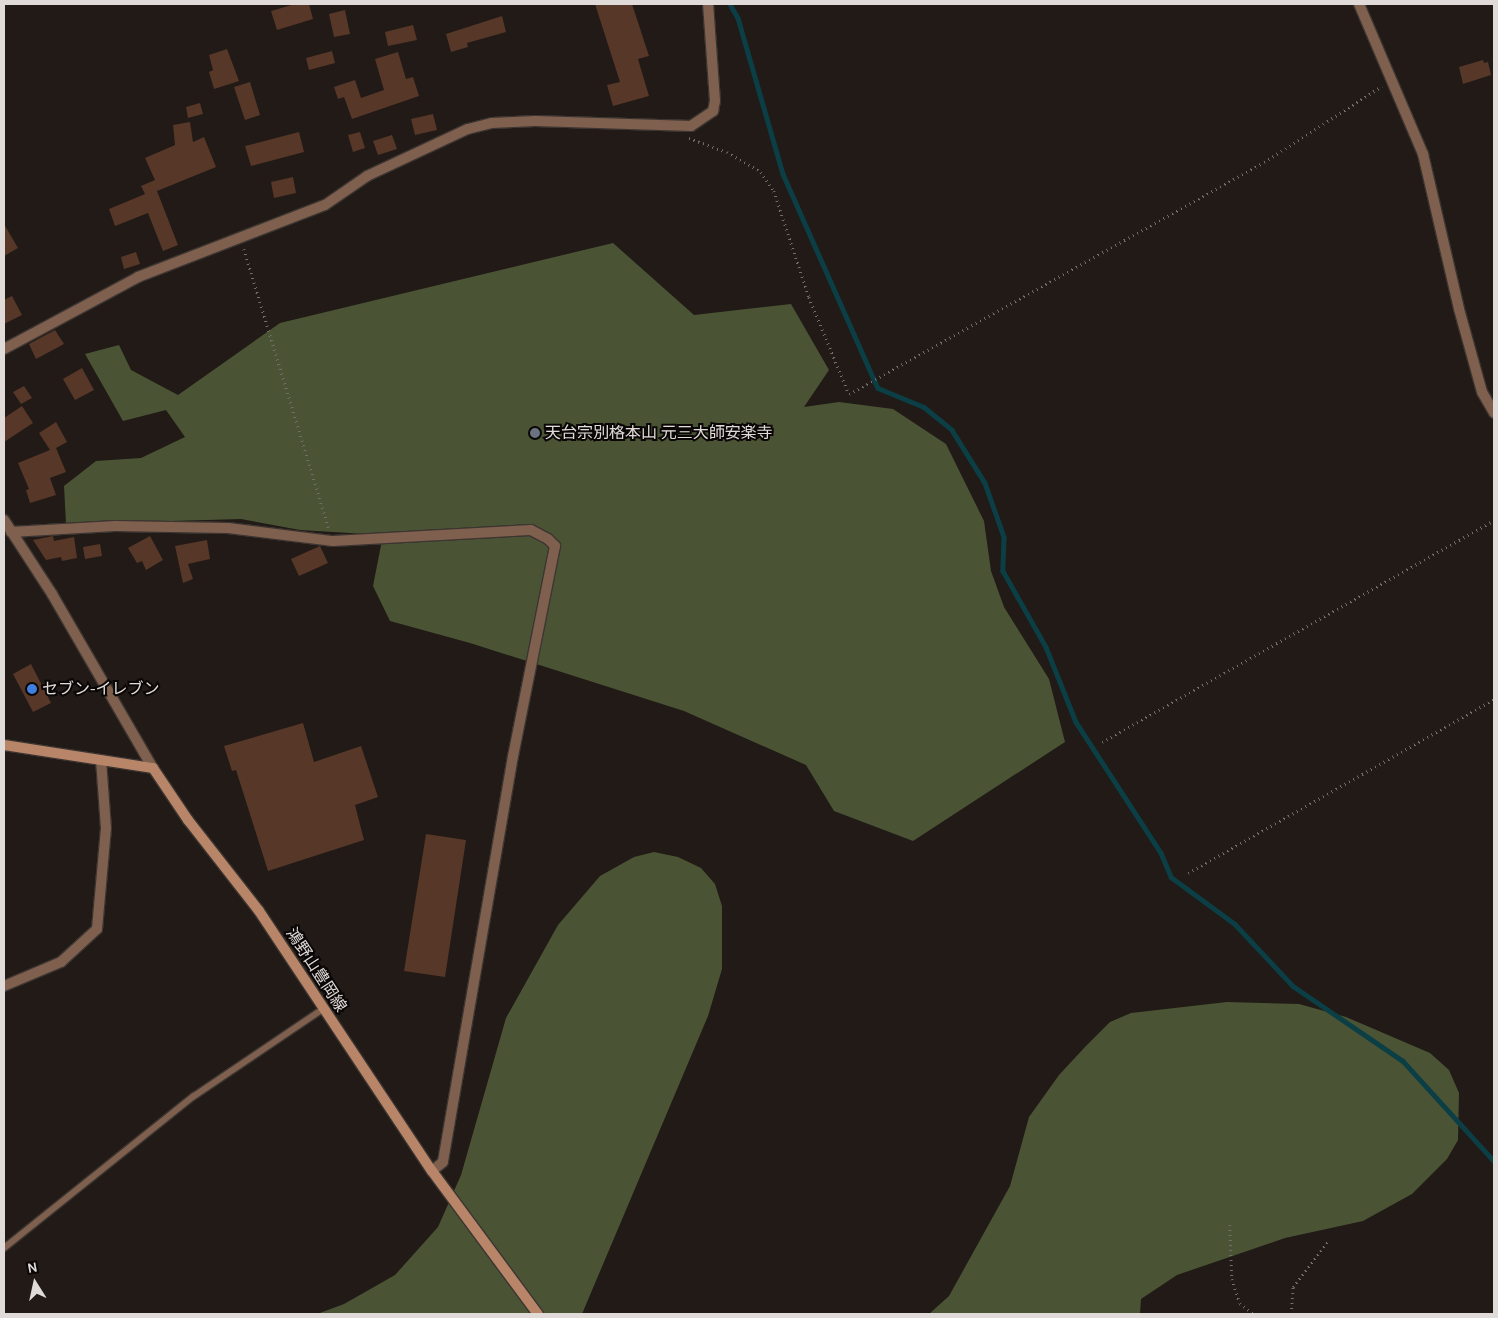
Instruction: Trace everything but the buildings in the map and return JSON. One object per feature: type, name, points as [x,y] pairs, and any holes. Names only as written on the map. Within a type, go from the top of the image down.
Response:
[{"type":"main road","points":[[4,745],[153,768]]},
{"type":"main road","name":"鴻野山豊岡線","points":[[153,768],[188,820],[259,911],[432,1171],[538,1314]]},
{"type":"street","points":[[4,349],[138,277],[240,236],[325,205],[367,176],[468,129],[492,123],[535,120],[691,126],[713,111],[715,101],[708,4]]},
{"type":"street","points":[[1358,4],[1423,154],[1459,310],[1482,392],[1494,412]]},
{"type":"street","points":[[4,520],[153,768]]},
{"type":"street","points":[[11,532],[115,526],[228,528],[333,542],[531,530],[548,539],[555,546],[513,756],[443,1162],[432,1171]]},
{"type":"street","points":[[4,986],[61,962],[97,929],[106,828],[100,760]]},
{"type":"lane","points":[[4,1248],[194,1096],[323,1009]]},
{"type":"path","points":[[681,136],[727,152],[761,172],[774,192],[809,297],[849,394],[1264,162],[1392,80]]},
{"type":"path","points":[[240,236],[333,542]]},
{"type":"path","points":[[1102,742],[1494,520]]},
{"type":"path","points":[[1188,873],[1494,699]]},
{"type":"path","points":[[1230,1225],[1232,1279],[1240,1303],[1254,1314]]},
{"type":"path","points":[[1291,1314],[1293,1287],[1329,1240]]},
{"type":"green space","points":[[613,243],[694,315],[791,304],[829,370],[804,407],[839,402],[893,409],[946,444],[984,521],[991,571],[1004,607],[1049,679],[1065,742],[913,841],[834,811],[806,765],[684,711],[470,643],[390,621],[373,586],[383,535],[300,530],[241,519],[66,524],[64,486],[96,461],[141,458],[185,437],[166,410],[123,421],[85,354],[119,345],[131,370],[178,395],[280,323]]},
{"type":"green space","points":[[654,852],[678,857],[701,868],[715,884],[722,906],[722,969],[708,1016],[582,1314],[317,1314],[344,1304],[395,1275],[438,1227],[461,1175],[506,1018],[558,925],[600,876],[634,857]]},
{"type":"green space","points":[[1227,1002],[1299,1004],[1346,1017],[1430,1053],[1449,1070],[1459,1093],[1458,1140],[1447,1159],[1412,1194],[1363,1221],[1285,1238],[1177,1275],[1141,1299],[1140,1314],[929,1314],[949,1296],[1010,1186],[1029,1117],[1059,1075],[1085,1047],[1110,1022],[1131,1013]]},
{"type":"waterway","points":[[730,4],[738,18],[783,174],[878,388],[924,407],[952,430],[985,483],[1004,537],[1003,571],[1046,647],[1076,722],[1161,853],[1171,877],[1235,924],[1293,986],[1403,1061],[1494,1161]]},
{"type":"place","name":"天台宗別格本山 元三大師安楽寺","points":[[535,433]]},
{"type":"place","name":"セブン-イレブン","points":[[32,689]]}]
